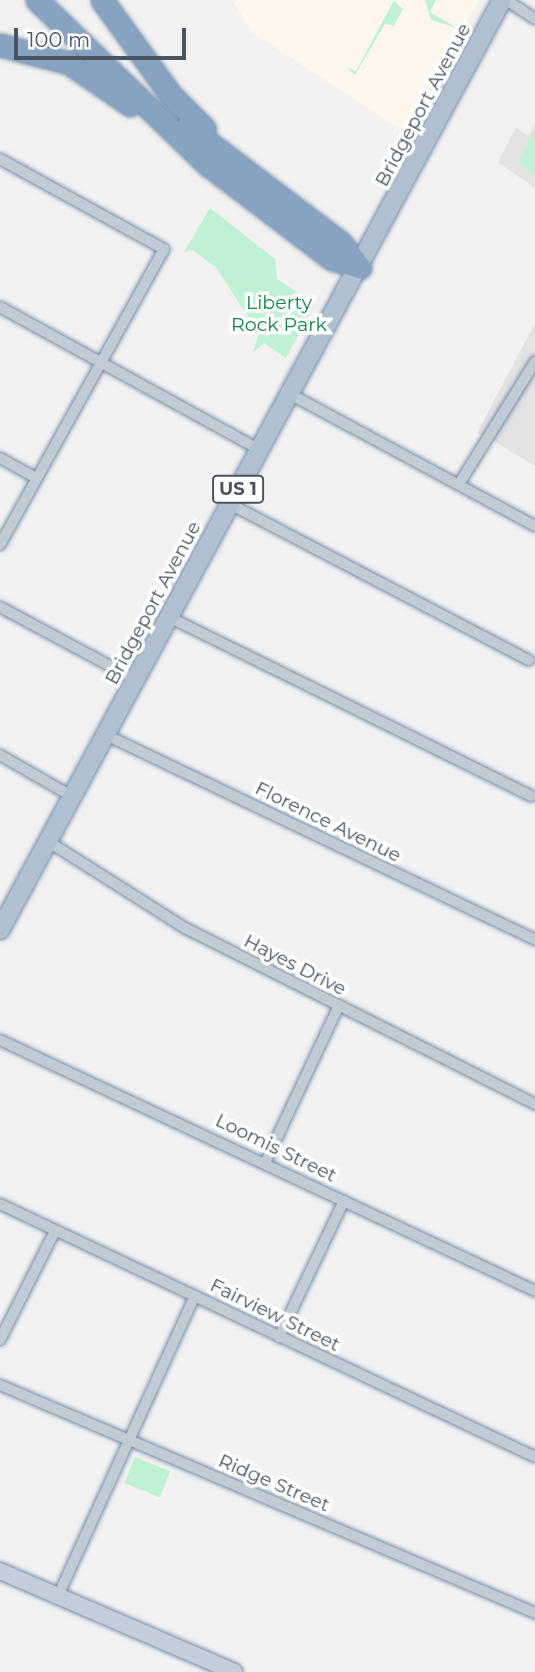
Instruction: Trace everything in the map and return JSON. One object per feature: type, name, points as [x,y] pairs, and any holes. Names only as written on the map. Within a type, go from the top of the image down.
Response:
[{"type":"highway","points":[[37,0],[208,165]]},
{"type":"highway","points":[[50,0],[201,139],[341,243],[360,267]]},
{"type":"highway","points":[[102,0],[170,94],[277,194]]},
{"type":"highway","points":[[0,46],[69,63],[332,259],[360,267]]},
{"type":"main road","name":"Bridgeport Avenue","points":[[0,930],[504,0]]},
{"type":"main road","points":[[0,1571],[234,1672]]},
{"type":"street","points":[[504,0],[535,19]]},
{"type":"street","points":[[0,159],[164,249],[0,545]]},
{"type":"street","points":[[0,307],[260,450]]},
{"type":"street","points":[[459,484],[535,362]]},
{"type":"street","points":[[290,394],[535,526]]},
{"type":"street","points":[[0,458],[36,478]]},
{"type":"street","points":[[230,504],[529,660]]},
{"type":"street","points":[[0,607],[135,680]]},
{"type":"street","points":[[169,617],[531,796]]},
{"type":"street","name":"Florence Avenue","points":[[106,735],[535,940]]},
{"type":"street","points":[[0,755],[73,797]]},
{"type":"street","name":"Hayes Drive","points":[[49,842],[185,928],[535,1104]]},
{"type":"street","points":[[266,1161],[338,1007]]},
{"type":"street","name":"Loomis Street","points":[[0,1040],[266,1161],[535,1291]]},
{"type":"street","points":[[279,1337],[344,1201]]},
{"type":"street","name":"Fairview Street","points":[[0,1204],[535,1457]]},
{"type":"street","points":[[0,1340],[55,1231]]},
{"type":"street","points":[[58,1596],[195,1296]]},
{"type":"street","name":"Ridge Street","points":[[0,1385],[535,1613]]},
{"type":"shaded area","points":[[232,0],[479,0],[405,133],[252,32]]},
{"type":"shaded area","points":[[535,123],[535,188],[498,162],[516,127],[528,136]]},
{"type":"shaded area","points":[[535,323],[535,466],[492,440],[471,477],[462,472],[482,436],[477,433]]},
{"type":"green space","points":[[394,0],[403,9],[394,26],[385,24],[355,75],[347,68],[356,71]]},
{"type":"green space","points":[[425,0],[436,0],[430,12],[457,28],[431,20]]},
{"type":"green space","points":[[535,128],[535,176],[519,162]]},
{"type":"green space","name":"Liberty Rock Park","points":[[210,208],[275,259],[277,279],[315,304],[286,358],[264,343],[253,352],[259,334],[216,267],[192,250],[184,252]]},
{"type":"green space","points":[[135,1457],[170,1471],[160,1497],[125,1483]]}]
